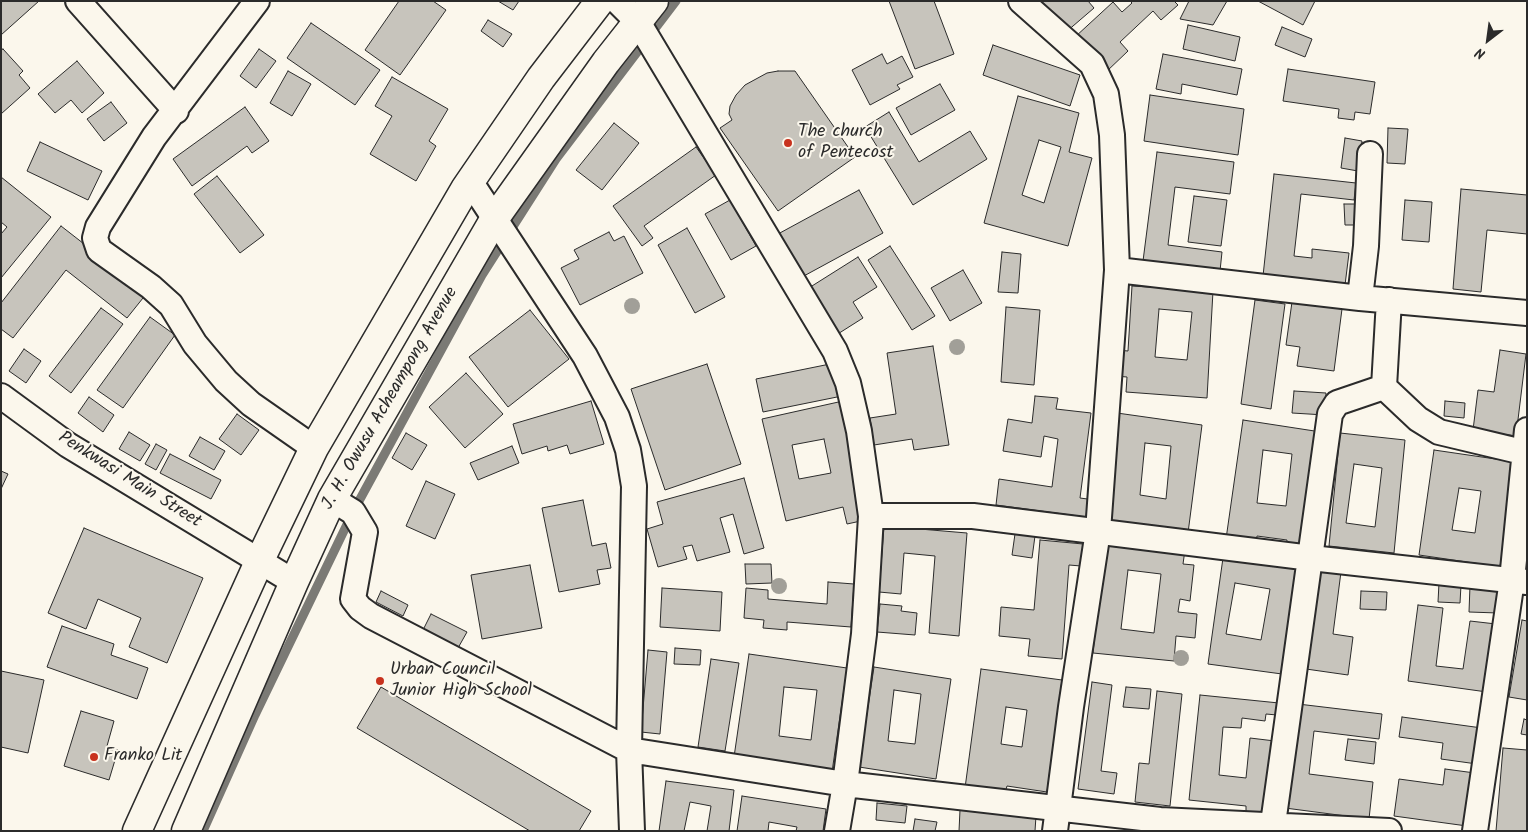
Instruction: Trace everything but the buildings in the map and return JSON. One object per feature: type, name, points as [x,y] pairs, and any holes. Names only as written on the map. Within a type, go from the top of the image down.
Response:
[{"type":"street","points":[[78,1],[176,110]]},
{"type":"street","points":[[257,1],[154,137],[98,227],[95,238],[99,250],[151,287],[171,305],[194,344],[232,386],[251,404],[314,448]]},
{"type":"street","points":[[137,831],[259,562],[314,448],[470,181],[540,78],[600,1]]},
{"type":"street","points":[[617,1],[646,12],[835,351],[848,383],[857,422],[871,516],[864,634],[845,784],[836,831]]},
{"type":"street","points":[[1021,1],[1092,64],[1106,94],[1112,136],[1116,270],[1098,530],[1056,819]]},
{"type":"street","name":"J. H. Owusu Acheampong Avenue","points":[[186,831],[332,499],[495,218],[590,85],[646,12]]},
{"type":"street","points":[[1360,298],[1366,246],[1370,154]]},
{"type":"street","points":[[470,181],[585,356],[617,417],[628,450],[634,486],[629,750],[632,831]]},
{"type":"street","points":[[1116,270],[1360,298],[1527,313]]},
{"type":"street","points":[[1384,387],[1389,300]]},
{"type":"street","points":[[1384,387],[1418,419],[1439,432],[1526,445],[1519,581],[1475,831]]},
{"type":"street","points":[[1272,829],[1330,414],[1337,403],[1384,387]]},
{"type":"street","name":"Penkwasi Main Street","points":[[1,396],[68,445],[294,582]]},
{"type":"street","points":[[332,499],[353,512],[365,532],[353,599],[360,608],[371,616],[629,750],[1056,819],[1160,820],[1272,829],[1389,831]]},
{"type":"street","points":[[871,516],[972,516],[1098,530],[1311,558],[1519,581]]},
{"type":"waterway","points":[[203,831],[255,715],[353,512],[482,275],[556,159],[676,1]]},
{"type":"place","name":"The church of Pentecost","points":[[788,143]]},
{"type":"place","name":"Urban Council Junior High School","points":[[380,681]]},
{"type":"place","name":"Franko Lit","points":[[94,757]]}]
